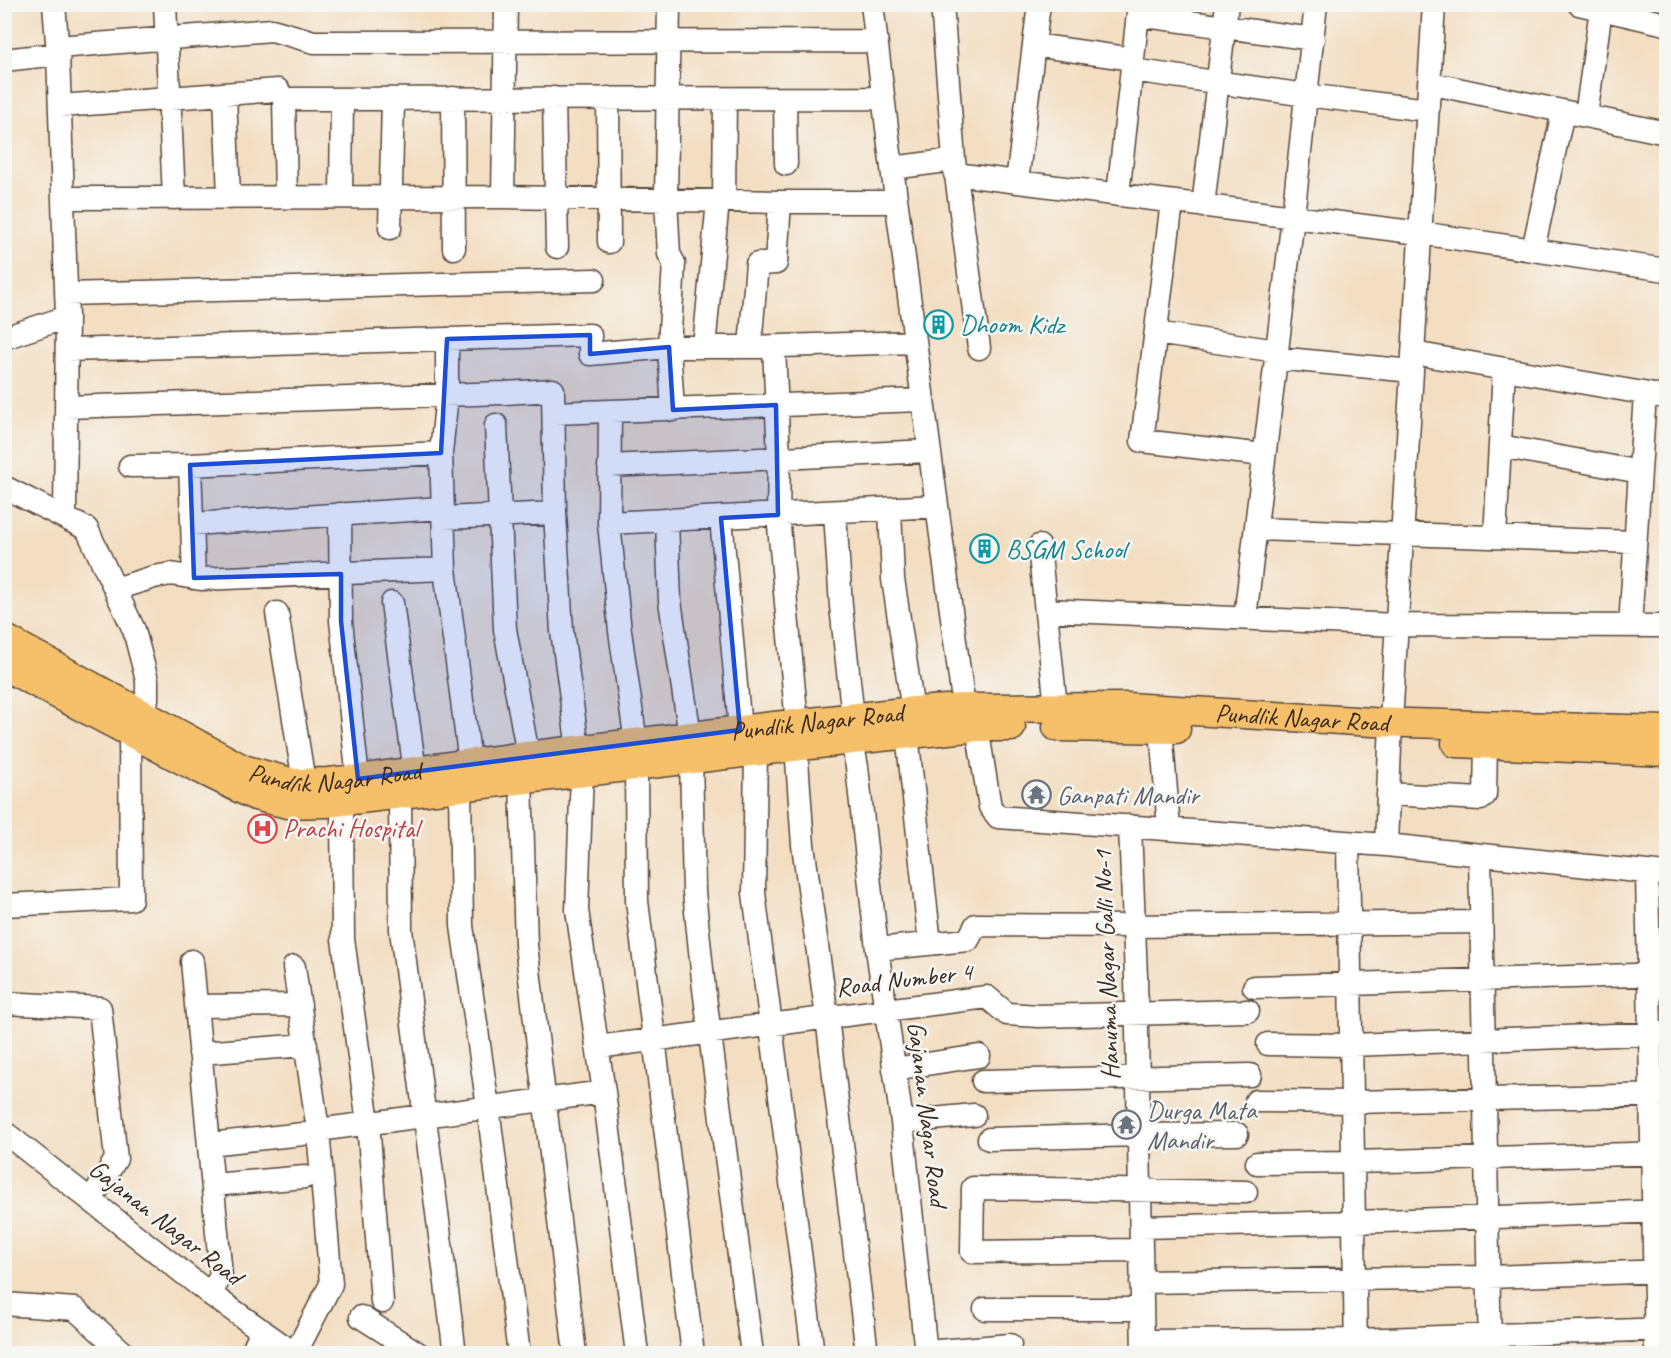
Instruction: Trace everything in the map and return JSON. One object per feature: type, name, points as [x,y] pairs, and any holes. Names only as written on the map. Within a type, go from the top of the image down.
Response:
[{"type":"main road","name":"Pundlik Nagar Road","points":[[9,659],[137,723],[243,769],[294,783],[328,782],[350,790]]},
{"type":"main road","name":"Pundlik Nagar Road","points":[[137,723],[192,765],[255,796],[287,804],[327,803],[350,790],[465,775],[527,771],[636,754],[1056,707],[1128,707],[1391,731],[1486,745],[1666,752]]},
{"type":"main road","name":"Pundlik Nagar Road","points":[[970,718],[1038,726],[1391,731],[1666,730]]},
{"type":"street","points":[[54,4],[58,50],[67,317],[65,517]]},
{"type":"street","points":[[165,4],[174,198]]},
{"type":"street","points":[[503,197],[506,4]]},
{"type":"street","points":[[669,4],[666,200],[669,254],[674,262],[669,348],[673,410]]},
{"type":"street","points":[[872,4],[929,451],[970,718],[990,807],[999,816],[1386,845],[1657,873],[1661,1329],[1656,1353]]},
{"type":"street","points":[[942,4],[954,167],[979,348]]},
{"type":"street","points":[[1017,182],[1039,4]]},
{"type":"street","points":[[1245,618],[1316,4]]},
{"type":"street","points":[[1386,845],[1434,4]]},
{"type":"street","points":[[1586,116],[1590,7],[1666,24]]},
{"type":"street","points":[[1118,195],[1138,10],[1226,15],[1312,39]]},
{"type":"street","points":[[1203,206],[1226,15]]},
{"type":"street","points":[[4,60],[58,50],[166,38],[272,30],[314,42],[876,41]]},
{"type":"street","points":[[1034,45],[1218,83],[1428,110]]},
{"type":"street","points":[[1429,83],[1666,133]]},
{"type":"street","points":[[60,106],[278,90],[284,99],[286,197]]},
{"type":"street","points":[[225,94],[229,198]]},
{"type":"street","points":[[453,98],[454,248]]},
{"type":"street","points":[[554,98],[557,247]]},
{"type":"street","points":[[608,98],[609,242]]},
{"type":"street","points":[[284,99],[883,98]]},
{"type":"street","points":[[341,197],[342,99]]},
{"type":"street","points":[[390,228],[393,99]]},
{"type":"street","points":[[704,348],[721,201],[725,99]]},
{"type":"street","points":[[785,99],[786,164]]},
{"type":"street","points":[[1533,250],[1563,111]]},
{"type":"street","points":[[892,168],[954,167],[1017,182],[1420,233],[1666,270]]},
{"type":"street","points":[[63,198],[503,197],[896,202]]},
{"type":"street","points":[[750,348],[757,264],[776,262],[780,202]]},
{"type":"street","points":[[1172,202],[1142,441],[1264,455]]},
{"type":"street","points":[[66,294],[594,280]]},
{"type":"street","points":[[4,338],[67,317]]},
{"type":"street","points":[[1156,333],[1276,354],[1503,369],[1656,396],[1640,472],[1630,626]]},
{"type":"street","points":[[66,350],[590,335],[590,354],[669,348],[750,348],[915,342]]},
{"type":"street","points":[[447,339],[447,395],[441,453],[442,513],[445,569],[465,775],[462,926],[488,1107],[519,1353]]},
{"type":"street","points":[[774,347],[779,458],[778,515],[803,845],[827,1017],[867,1353]]},
{"type":"street","points":[[1495,537],[1503,369]]},
{"type":"street","points":[[66,407],[554,390],[555,513],[562,631],[580,761],[577,910],[604,1092],[637,1353]]},
{"type":"street","points":[[554,413],[922,400]]},
{"type":"street","points":[[610,411],[609,523],[636,754],[637,901],[693,1353]]},
{"type":"street","points":[[496,425],[505,629],[527,771],[525,945],[575,1353]]},
{"type":"street","points":[[1500,446],[1640,472]]},
{"type":"street","points":[[609,466],[929,451]]},
{"type":"street","points":[[130,466],[441,453]]},
{"type":"street","points":[[190,465],[194,578]]},
{"type":"street","points":[[4,487],[87,529],[134,630],[147,680],[147,699],[137,723],[131,899],[4,905]]},
{"type":"street","points":[[609,523],[938,506]]},
{"type":"street","points":[[890,510],[893,579],[910,722],[930,944]]},
{"type":"street","name":"Gajanan Nagar Road","points":[[836,512],[841,606],[857,767],[878,949],[902,1122],[926,1353]]},
{"type":"street","points":[[192,524],[340,514],[442,513],[501,516],[555,513]]},
{"type":"street","points":[[340,514],[341,621],[350,790],[343,939],[368,1123],[382,1302]]},
{"type":"street","points":[[721,518],[748,741],[754,893],[813,1353]]},
{"type":"street","points":[[667,521],[670,601],[691,748],[694,892],[752,1353]]},
{"type":"street","points":[[1256,529],[1635,542]]},
{"type":"street","points":[[1039,546],[1056,707]]},
{"type":"street","points":[[115,589],[171,574],[201,579],[445,569]]},
{"type":"street","points":[[392,603],[408,783],[401,930],[455,1353]]},
{"type":"street","points":[[1046,610],[1397,625],[1666,626]]},
{"type":"street","points":[[277,613],[304,782]]},
{"type":"street","points":[[1161,728],[1169,829]]},
{"type":"street","points":[[1388,794],[1481,799],[1485,795],[1486,745]]},
{"type":"street","name":"Hanuma Nagar Galli No-1","points":[[1130,826],[1135,926],[1143,1347]]},
{"type":"street","points":[[1348,843],[1356,1347]]},
{"type":"street","points":[[1480,855],[1489,1344]]},
{"type":"street","points":[[878,949],[968,940],[976,925],[1135,926],[1481,922]]},
{"type":"street","points":[[192,961],[221,1276],[210,1294]]},
{"type":"street","points":[[294,967],[306,1045],[310,1132],[331,1284],[295,1353]]},
{"type":"street","points":[[1254,987],[1658,974]]},
{"type":"street","name":"Road Number 4","points":[[597,1047],[987,997],[1007,1014],[1039,1016],[1248,1011]]},
{"type":"street","points":[[4,1003],[100,1008],[116,1159],[91,1200]]},
{"type":"street","points":[[196,1006],[300,1005]]},
{"type":"street","points":[[1268,1044],[1352,1045],[1658,1033]]},
{"type":"street","points":[[200,1053],[306,1045]]},
{"type":"street","points":[[894,1069],[979,1056]]},
{"type":"street","points":[[983,1081],[1251,1075]]},
{"type":"street","points":[[209,1144],[604,1092]]},
{"type":"street","points":[[1256,1101],[1353,1102],[1659,1095]]},
{"type":"street","points":[[902,1122],[974,1115]]},
{"type":"street","name":"Gajanan Nagar Road","points":[[4,1132],[210,1294],[295,1353]]},
{"type":"street","points":[[989,1139],[1237,1134]]},
{"type":"street","points":[[1257,1163],[1659,1153]]},
{"type":"street","points":[[213,1185],[305,1177]]},
{"type":"street","points":[[1141,1250],[972,1252],[973,1188],[1246,1192]]},
{"type":"street","points":[[1141,1227],[1660,1212]]},
{"type":"street","points":[[1141,1282],[1355,1280],[1660,1271]]},
{"type":"street","points":[[4,1304],[75,1310],[125,1353]]},
{"type":"street","points":[[985,1310],[1142,1309]]},
{"type":"street","points":[[926,1353],[1010,1349],[1010,1310]]},
{"type":"street","points":[[361,1317],[419,1353]]},
{"type":"street","points":[[1143,1347],[1356,1347],[1489,1344],[1661,1329]]},
{"type":"street","points":[[251,1353],[262,1330]]},
{"type":"highlighted area","points":[[590,335],[590,354],[669,347],[673,410],[776,405],[778,515],[721,518],[740,730],[358,779],[341,621],[341,574],[194,578],[190,465],[441,453],[447,339]]},
{"type":"place","name":"Dhoom Kidz","points":[[939,324]]},
{"type":"place","name":"BSGM School","points":[[985,549]]},
{"type":"place","name":"Ganpati Mandir","points":[[1036,795]]},
{"type":"place","name":"Prachi Hospital","points":[[262,828]]},
{"type":"place","name":"Durga Mata Mandir","points":[[1126,1125]]}]
